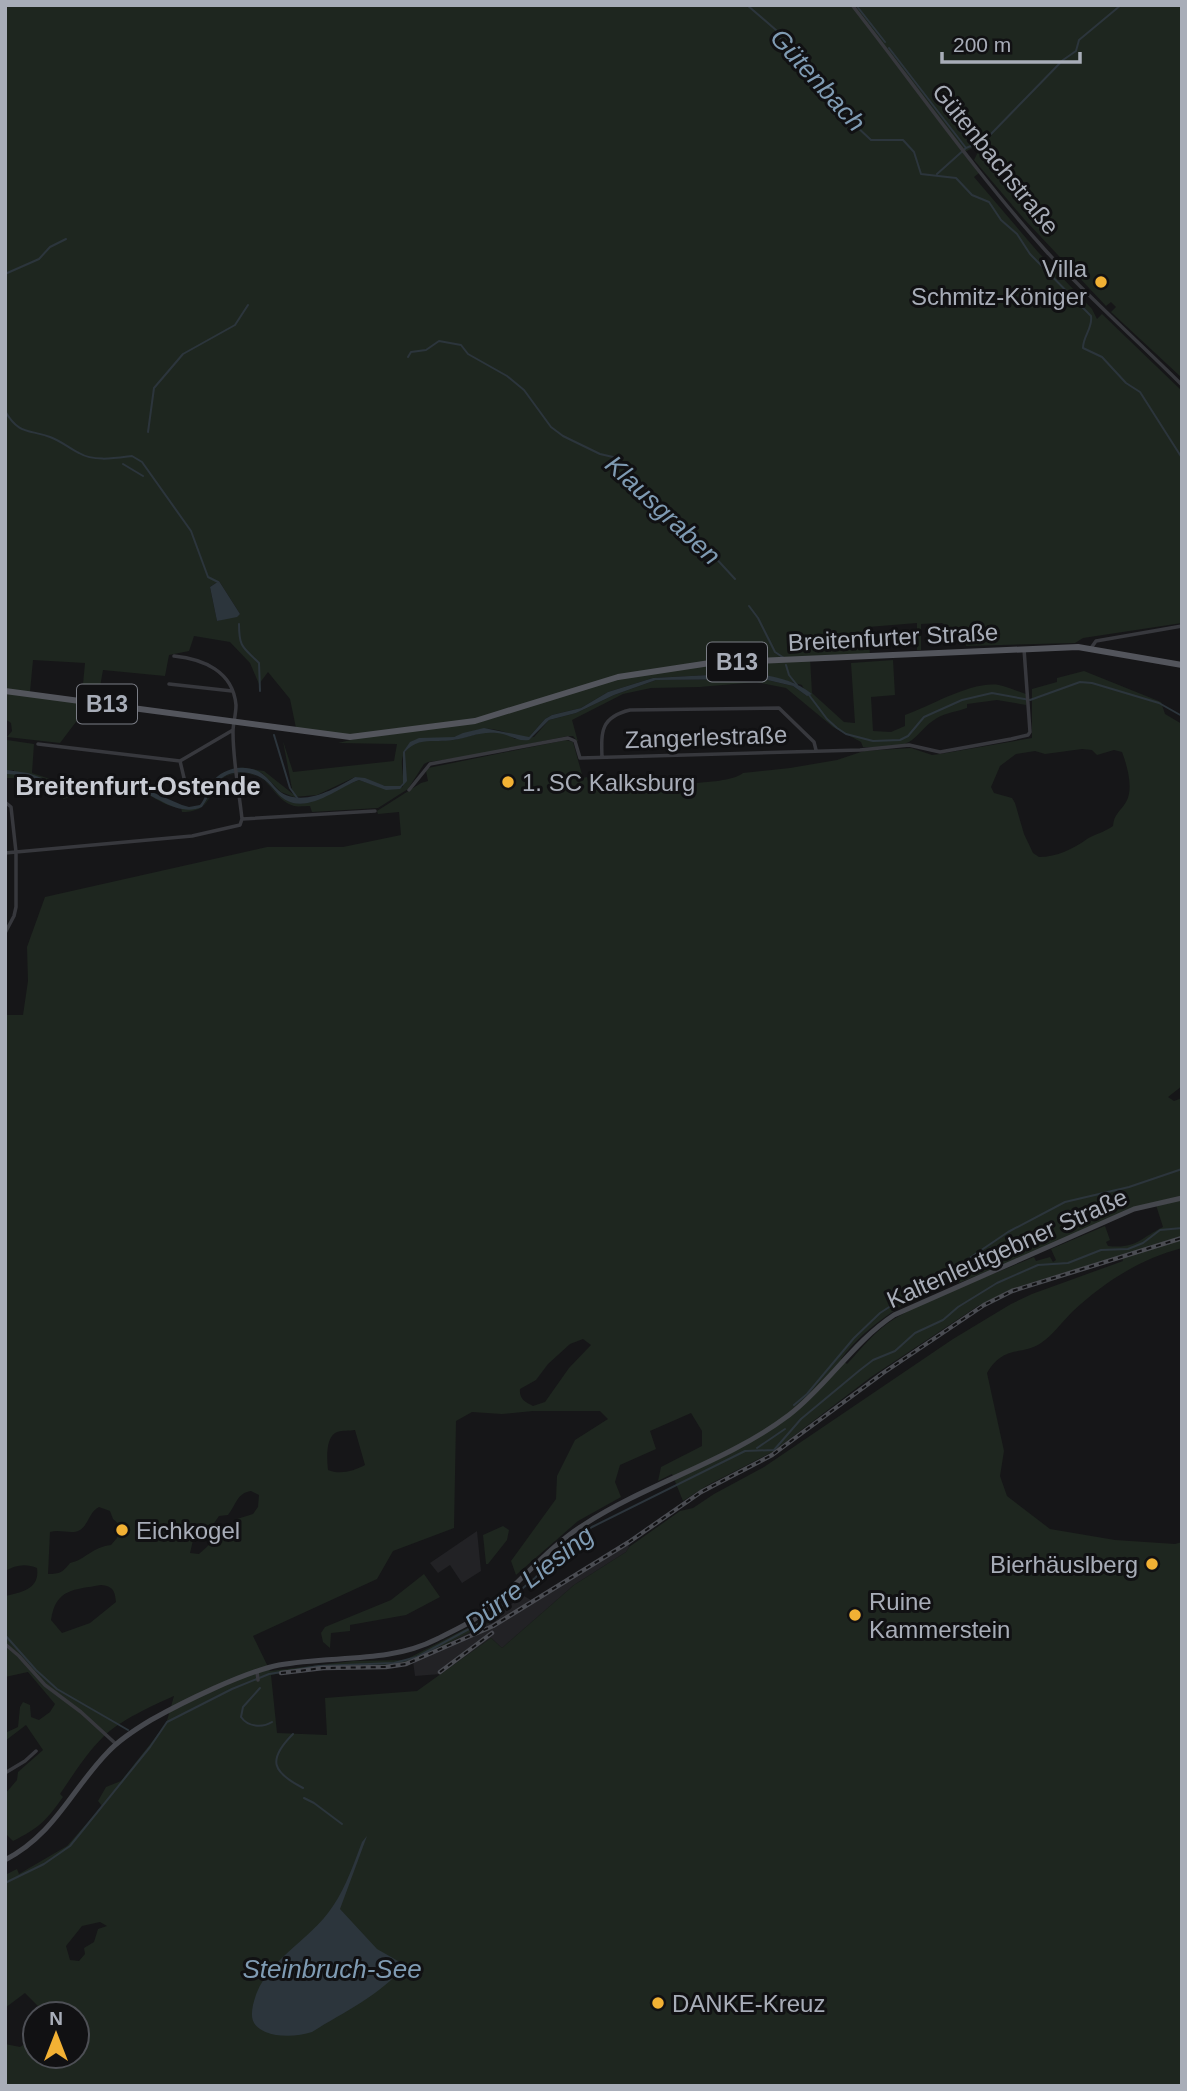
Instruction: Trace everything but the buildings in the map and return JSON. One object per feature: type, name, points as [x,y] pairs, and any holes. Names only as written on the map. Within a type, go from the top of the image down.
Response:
[{"type":"main road","name":"Breitenfurter Straße","points":[[234,726],[279,728],[350,737],[464,723],[618,677],[705,664],[1091,648],[1182,665]]},
{"type":"main road","name":"B13","points":[[5,691],[234,726]]},
{"type":"main road","name":"Kaltenleutgebner Straße","points":[[5,1860],[41,1836],[60,1815],[100,1760],[116,1744],[171,1709],[278,1665],[397,1654],[438,1639],[482,1614],[563,1539],[584,1524],[629,1497],[742,1445],[786,1418],[818,1390],[873,1331],[894,1315],[1134,1209],[1182,1198]]},
{"type":"street","name":"Gütenbachstraße","points":[[852,5],[1018,218],[1071,277],[1182,385]]},
{"type":"street","points":[[1091,648],[1096,641],[1182,626]]},
{"type":"street","name":"Zangerlestraße","points":[[409,790],[430,764],[564,738],[575,741],[580,758],[890,748],[909,745],[940,752],[1011,739],[1030,733],[1024,649]]},
{"type":"street","points":[[5,853],[192,836],[240,825],[242,819],[234,726],[236,704],[232,691],[223,676],[213,667],[194,658],[174,656]]},
{"type":"street","points":[[170,684],[232,691]]},
{"type":"street","points":[[602,757],[603,729],[608,720],[617,713],[630,710],[779,708],[814,742],[816,750]]},
{"type":"street","points":[[38,744],[180,761],[234,726]]},
{"type":"street","points":[[180,761],[185,782]]},
{"type":"street","points":[[5,802],[12,807],[16,852],[16,908],[5,933]]},
{"type":"street","points":[[242,819],[376,811]]},
{"type":"street","points":[[5,1644],[45,1685],[81,1712],[116,1744]]},
{"type":"street","points":[[5,1773],[36,1751]]},
{"type":"shaded area","points":[[5,5],[1182,5],[1182,378],[1111,312],[1116,307],[1111,302],[1106,306],[1024,219],[974,160],[978,152],[986,148],[998,157],[997,150],[985,141],[963,153],[979,173],[974,177],[1038,252],[1092,309],[1097,319],[1102,314],[1182,391],[1182,623],[1083,638],[1075,643],[966,646],[965,640],[942,623],[921,624],[921,650],[917,650],[917,623],[868,627],[870,655],[810,658],[812,693],[844,722],[855,723],[851,663],[893,660],[895,695],[871,697],[873,731],[891,732],[905,726],[905,715],[976,687],[999,685],[1026,694],[1026,705],[997,700],[967,704],[967,708],[937,718],[907,743],[889,747],[863,747],[861,742],[833,727],[786,688],[756,682],[651,688],[623,694],[572,720],[578,742],[573,736],[568,736],[428,762],[408,789],[378,808],[312,812],[310,806],[286,803],[263,780],[246,773],[258,776],[266,782],[278,794],[285,799],[304,803],[359,780],[386,789],[403,787],[405,752],[420,741],[454,740],[485,732],[505,733],[515,739],[534,737],[549,720],[576,713],[614,695],[656,680],[763,679],[793,686],[807,696],[802,685],[747,673],[653,678],[608,692],[581,708],[552,715],[529,737],[486,729],[447,738],[418,739],[407,747],[403,756],[403,783],[400,786],[385,786],[355,777],[317,795],[294,797],[281,792],[262,773],[239,767],[264,771],[293,794],[283,741],[293,772],[394,761],[397,744],[338,743],[355,739],[296,728],[290,699],[268,672],[259,684],[250,663],[230,642],[194,636],[189,651],[169,655],[165,676],[103,670],[98,698],[82,695],[85,663],[33,660],[30,692],[88,706],[60,743],[7,737],[12,731],[11,723],[5,719]],"holes":[[[219,581],[240,614],[217,621],[210,587]]]},
{"type":"shaded area","points":[[1084,671],[1161,702],[1165,714],[1182,724],[1182,1086],[1168,1097],[1174,1101],[1182,1098],[1182,1248],[1152,1258],[1110,1281],[1072,1312],[1045,1340],[1034,1347],[1007,1354],[993,1364],[987,1373],[1004,1451],[1000,1476],[1007,1496],[1050,1529],[1115,1540],[1175,1544],[1182,1542],[1182,2086],[5,2086],[5,2044],[21,2046],[21,2070],[91,2070],[91,2000],[32,2000],[25,1993],[5,2008],[5,1875],[17,1869],[19,1874],[67,1846],[102,1806],[98,1801],[106,1787],[121,1781],[166,1724],[174,1696],[127,1719],[103,1737],[85,1757],[60,1794],[63,1797],[36,1828],[13,1841],[5,1833],[5,1794],[17,1780],[18,1772],[43,1750],[26,1725],[5,1741],[5,1733],[18,1727],[23,1702],[30,1705],[31,1717],[39,1720],[50,1712],[55,1704],[28,1672],[5,1677],[5,1596],[33,1585],[37,1568],[25,1565],[5,1571],[5,1015],[23,1015],[28,981],[27,947],[45,897],[267,847],[343,847],[401,835],[399,812],[378,814],[377,811],[428,781],[428,768],[566,740],[573,742],[583,778],[587,777],[590,790],[595,790],[723,780],[743,773],[837,760],[864,751],[911,748],[932,755],[1032,738],[1032,689],[1057,682],[1057,678]],"holes":[[[1082,749],[1092,750],[1097,755],[1114,750],[1122,752],[1130,784],[1126,802],[1116,816],[1113,826],[1070,849],[1039,857],[1033,853],[1024,834],[1012,798],[994,793],[991,787],[1000,766],[1016,754],[1035,751],[1045,754]],[[1155,1202],[1163,1227],[1138,1242],[1126,1246],[1108,1246],[1106,1242],[1110,1240],[1105,1226],[1051,1249],[1056,1260],[1053,1262],[1050,1257],[1036,1261],[1034,1257],[910,1310],[881,1329],[847,1364],[841,1359],[865,1333],[907,1302],[951,1274],[959,1283]],[[1121,1255],[1123,1261],[1032,1294],[953,1339],[764,1467],[693,1508],[680,1511],[629,1547],[626,1552],[574,1585],[502,1648],[491,1638],[417,1691],[325,1698],[327,1735],[277,1733],[271,1675],[309,1668],[394,1665],[413,1661],[492,1621],[510,1606],[505,1600],[479,1622],[405,1660],[353,1661],[270,1671],[253,1636],[377,1579],[393,1551],[454,1528],[456,1421],[472,1412],[502,1414],[533,1411],[600,1411],[608,1419],[575,1440],[557,1476],[556,1499],[511,1561],[516,1575],[578,1521],[621,1497],[615,1482],[620,1465],[656,1449],[650,1431],[691,1413],[702,1431],[702,1446],[661,1467],[658,1481],[672,1474],[683,1501],[774,1451],[871,1377],[978,1306],[1015,1288]],[[583,1339],[591,1345],[569,1368],[545,1402],[533,1406],[525,1402],[520,1389],[536,1380],[548,1364],[570,1344]],[[355,1430],[365,1465],[347,1472],[328,1470],[330,1438],[337,1432]],[[246,1492],[259,1495],[258,1507],[253,1514],[237,1519],[218,1541],[199,1554],[190,1553],[194,1536],[212,1526],[219,1516],[228,1515],[237,1500]],[[99,1507],[110,1511],[113,1519],[120,1525],[117,1538],[111,1545],[70,1563],[61,1572],[48,1574],[50,1532],[80,1530]],[[101,1585],[113,1590],[116,1602],[90,1623],[62,1633],[51,1620],[57,1602],[68,1592]],[[100,1922],[107,1926],[98,1929],[94,1942],[84,1948],[85,1954],[79,1961],[70,1960],[66,1946],[82,1926]]]},
{"type":"shaded area","points":[[7,740],[34,744],[32,773],[62,783],[66,781],[77,789],[120,783],[85,789],[86,792],[64,799],[37,783],[5,778],[5,774],[13,774],[14,770],[5,771]]},
{"type":"shaded area","points":[[246,773],[224,777],[202,807],[214,786],[218,781],[225,776]]},
{"type":"shaded area","points":[[113,786],[124,786],[148,793],[181,808],[169,805],[136,790],[94,790]]},
{"type":"shaded area","points":[[202,807],[194,811],[182,812],[181,808]]},
{"type":"shaded area","points":[[503,1526],[509,1530],[507,1540],[486,1564],[483,1535]]},
{"type":"shaded area","points":[[477,1531],[481,1571],[462,1583],[450,1565],[438,1573],[430,1563]]},
{"type":"shaded area","points":[[627,1542],[629,1547],[626,1552],[574,1585],[502,1648],[491,1638],[441,1674],[415,1676],[413,1661],[492,1621],[522,1595],[531,1600]]},
{"type":"shaded area","points":[[424,1574],[440,1597],[406,1615],[350,1625],[350,1631],[331,1633],[330,1648],[323,1642],[321,1633],[325,1627],[391,1600]]},
{"type":"water","points":[[219,581],[240,614],[237,617],[217,621],[210,587]]},
{"type":"water","points":[[747,673],[781,679],[812,694],[807,696],[793,686],[763,679],[656,680],[614,695],[576,713],[549,720],[529,740],[491,733],[415,744],[405,752],[407,781],[400,789],[386,790],[359,780],[319,800],[301,804],[285,800],[263,779],[242,772],[221,779],[202,807],[185,810],[130,787],[115,786],[78,793],[68,792],[24,777],[5,774],[7,770],[28,773],[75,790],[131,783],[189,807],[200,805],[218,776],[237,768],[257,771],[285,795],[301,798],[333,789],[355,777],[385,786],[400,786],[403,783],[403,752],[410,742],[419,738],[454,737],[484,728],[529,737],[552,715],[581,708],[608,692],[653,678]]},
{"type":"water","name":"Steinbruch-See","points":[[367,1836],[340,1909],[377,1949],[405,1965],[385,1986],[312,2032],[285,2036],[265,2032],[257,2027],[252,2018],[258,1989],[276,1964],[312,1931],[333,1906]]},
{"type":"waterway","name":"Gütenbach","points":[[747,5],[776,30],[783,43],[811,66],[821,88],[827,95],[843,102],[855,125],[871,140],[903,140],[914,152],[921,174],[956,178],[972,195],[989,202],[1001,220],[1017,234],[1030,254],[1091,316],[1083,348],[1102,357],[1126,383],[1140,392],[1182,458]]},
{"type":"waterway","points":[[856,5],[885,42]]},
{"type":"waterway","points":[[984,137],[991,134],[1063,60],[1076,51],[1079,40],[1121,5]]},
{"type":"waterway","points":[[889,48],[966,148]]},
{"type":"waterway","points":[[937,174],[966,148],[981,142]]},
{"type":"waterway","points":[[5,274],[39,259],[50,247],[66,239]]},
{"type":"waterway","points":[[148,432],[154,388],[183,354],[235,325],[248,305]]},
{"type":"waterway","name":"Klausgraben","points":[[408,357],[411,352],[426,350],[439,341],[461,345],[468,354],[507,376],[524,390],[551,427],[600,454],[613,457],[677,516],[735,579]]},
{"type":"waterway","points":[[5,411],[20,428],[54,439],[85,456],[105,459],[132,456],[142,462],[191,531],[208,577],[218,582]]},
{"type":"waterway","points":[[123,464],[143,476]]},
{"type":"waterway","name":"Klausgraben","points":[[749,606],[775,652],[784,658]]},
{"type":"waterway","points":[[239,624],[243,646],[259,663],[260,691]]},
{"type":"waterway","name":"Klausgraben","points":[[786,665],[789,675],[797,685]]},
{"type":"waterway","points":[[809,695],[837,728],[846,734],[873,741],[900,740],[908,736],[924,717],[962,700],[992,693],[1030,700],[1080,682],[1092,683],[1159,703],[1182,716]]},
{"type":"waterway","points":[[274,735],[290,788],[298,799]]},
{"type":"waterway","points":[[794,1405],[880,1313],[921,1291],[1008,1232],[1065,1202],[1129,1187],[1182,1169]]},
{"type":"waterway","name":"Dürre Liesing","points":[[5,1883],[44,1864],[70,1846],[167,1722],[232,1689],[269,1674],[319,1666],[394,1663],[417,1657],[482,1622],[535,1578],[566,1546],[592,1527],[745,1451],[774,1450],[801,1419],[873,1360],[895,1351],[915,1333],[943,1320],[958,1307],[997,1283],[1038,1265],[1068,1263],[1101,1250],[1128,1249],[1143,1243],[1160,1230],[1182,1228]]},
{"type":"waterway","points":[[757,1448],[785,1429]]},
{"type":"waterway","points":[[5,1635],[57,1689],[128,1730]]},
{"type":"waterway","points":[[260,1688],[243,1707],[241,1717],[255,1726],[272,1722]]},
{"type":"waterway","points":[[293,1734],[279,1751],[277,1765],[279,1771],[303,1788]]},
{"type":"waterway","points":[[304,1798],[342,1824]]},
{"type":"railway","points":[[281,1673],[406,1664],[493,1626],[629,1542],[701,1492],[772,1455],[883,1373],[984,1305],[1012,1291],[1182,1238]]},
{"type":"railway","points":[[440,1672],[492,1633]]},
{"type":"place","name":"Villa Schmitz-Königer","points":[[1101,282]]},
{"type":"place","name":"1. SC Kalksburg","points":[[508,782]]},
{"type":"place","name":"Eichkogel","points":[[122,1530]]},
{"type":"place","name":"Bierhäuslberg","points":[[1152,1564]]},
{"type":"place","name":"Ruine Kammerstein","points":[[855,1615]]},
{"type":"place","name":"DANKE-Kreuz","points":[[658,2003]]},
{"type":"district","name":"Breitenfurt-Ostende","points":[[138,786]]}]
